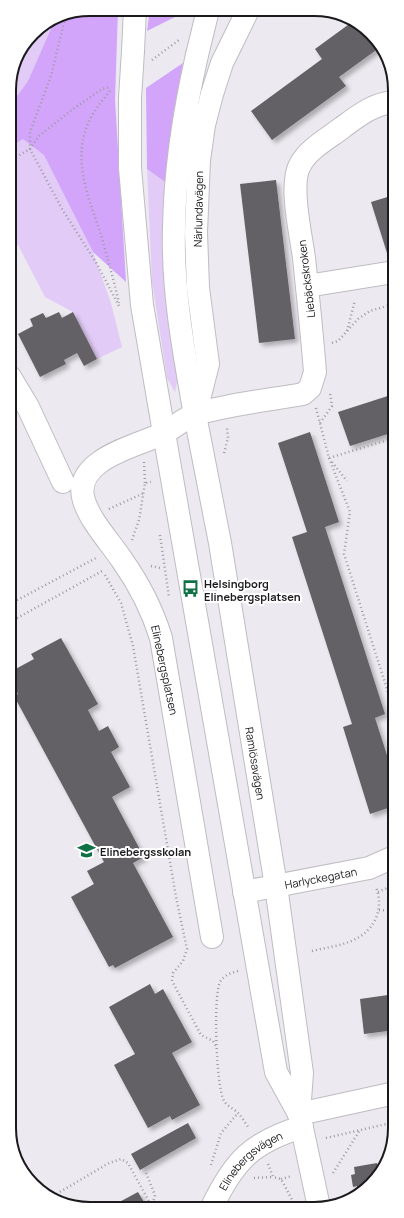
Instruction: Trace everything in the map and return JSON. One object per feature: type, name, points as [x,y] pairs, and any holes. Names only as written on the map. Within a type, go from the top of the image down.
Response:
[{"type":"main road","name":"Ramlösavägen","points":[[136,16],[139,57],[122,93],[140,290],[276,1072],[300,1121],[318,1202]]},
{"type":"main road","name":"Ramlösavägen","points":[[207,16],[187,100],[180,143],[175,187],[174,228],[176,282],[180,329],[220,543],[276,886],[302,1072],[300,1121]]},
{"type":"main road","name":"Närlundavägen","points":[[195,414],[208,364],[198,288],[196,232],[199,160],[204,125],[220,69],[245,16]]},
{"type":"main road","name":"Liebäckskroken","points":[[310,388],[316,372],[298,213],[296,185],[299,166],[306,156],[318,146],[365,111],[388,103]]},
{"type":"main road","points":[[307,286],[388,273]]},
{"type":"main road","points":[[16,387],[28,408],[63,482]]},
{"type":"main road","points":[[195,414],[303,394],[310,388]]},
{"type":"main road","name":"Elinebergsplatsen","points":[[195,414],[164,433],[100,460],[90,470],[84,482],[84,502],[137,582],[153,613],[161,638],[212,937]]},
{"type":"main road","name":"Harlyckegatan","points":[[244,892],[369,868],[388,860]]},
{"type":"main road","name":"Elinebergsvägen","points":[[214,1202],[237,1163],[260,1144],[300,1121],[388,1095]]},
{"type":"path","points":[[64,21],[51,76],[30,132],[30,149],[62,209],[97,264],[120,307]]},
{"type":"path","points":[[139,57],[183,37]]},
{"type":"path","points":[[16,157],[30,149],[39,136],[73,109],[102,89],[122,93]]},
{"type":"path","points":[[122,93],[93,113],[86,127],[82,162],[83,178],[102,240],[122,315]]},
{"type":"path","points":[[346,334],[362,278]]},
{"type":"path","points":[[331,343],[338,341],[346,334],[358,319],[370,311],[388,306]]},
{"type":"path","points":[[310,388],[329,458],[350,512],[344,554],[388,692]]},
{"type":"path","points":[[205,467],[221,464],[228,438],[224,409]]},
{"type":"path","points":[[329,458],[388,440]]},
{"type":"path","points":[[16,619],[103,571],[118,554],[131,544],[139,520],[145,483],[143,442]]},
{"type":"path","points":[[329,458],[347,482]]},
{"type":"path","points":[[145,483],[172,476]]},
{"type":"path","points":[[16,601],[118,554]]},
{"type":"path","points":[[162,554],[169,598]]},
{"type":"path","points":[[103,571],[121,603],[133,646],[176,897],[187,949],[183,961],[173,973],[172,981],[201,1035],[213,1041],[216,1046],[216,1010],[220,982],[224,976],[238,971]]},
{"type":"path","points":[[312,950],[350,942],[361,937],[372,926],[379,910],[378,892],[369,868]]},
{"type":"path","points":[[378,892],[388,888]]},
{"type":"path","points":[[379,910],[388,911]]},
{"type":"path","points":[[210,1168],[221,1133],[238,1113]]},
{"type":"path","points":[[326,1138],[388,1124]]},
{"type":"path","points":[[332,1175],[361,1130]]},
{"type":"path","points":[[57,1194],[109,1163],[121,1159],[128,1163],[149,1202]]},
{"type":"path","points":[[146,1173],[155,1195],[153,1202]]},
{"type":"path","points":[[252,1179],[273,1177]]},
{"type":"shaded area","points":[[118,16],[115,100],[126,282],[93,252],[44,155],[23,139],[16,144],[16,97],[28,81],[53,26],[76,17]]},
{"type":"shaded area","points":[[149,16],[177,16],[147,31]]},
{"type":"shaded area","points":[[52,27],[28,81],[16,97],[16,86],[20,66],[24,57],[31,45],[41,34]]},
{"type":"shaded area","points":[[183,63],[173,115],[165,182],[147,169],[146,88]]},
{"type":"shaded area","points":[[23,139],[44,154],[93,252],[111,303],[122,347],[97,359],[73,312],[45,297],[18,245],[16,246],[16,144]]},
{"type":"shaded area","points":[[147,169],[165,182],[163,207],[164,256],[168,305],[178,378],[175,392],[167,378],[152,281]]},
{"type":"building","points":[[348,25],[359,31],[373,45],[376,50],[339,77],[346,86],[272,140],[251,111],[322,59],[315,49]]},
{"type":"building","points":[[276,180],[295,339],[259,343],[240,184]]},
{"type":"building","points":[[388,197],[387,253],[371,202]]},
{"type":"building","points":[[59,312],[62,318],[73,312],[97,359],[84,366],[77,353],[64,360],[66,364],[40,377],[18,334],[33,326],[30,319],[43,313],[46,318]]},
{"type":"building","points":[[388,396],[388,434],[350,446],[338,412]]},
{"type":"building","points":[[310,432],[339,522],[325,527],[385,714],[375,718],[388,758],[388,808],[370,814],[343,727],[352,724],[292,537],[307,532],[278,443]]},
{"type":"building","points":[[61,638],[98,704],[88,710],[99,731],[108,726],[119,747],[111,752],[130,787],[112,797],[144,857],[133,863],[173,937],[115,968],[113,965],[109,967],[71,897],[94,884],[87,871],[104,862],[16,700],[16,695],[18,694],[16,690],[16,669],[34,659],[31,654]]},
{"type":"building","points":[[150,984],[155,994],[163,989],[192,1042],[172,1053],[200,1105],[172,1120],[170,1116],[148,1128],[114,1065],[135,1054],[109,1007]]},
{"type":"building","points":[[388,995],[388,1031],[364,1034],[360,999]]},
{"type":"building","points":[[188,1123],[196,1138],[140,1170],[131,1154]]},
{"type":"building","points":[[377,1163],[377,1166],[370,1177],[357,1188],[357,1186],[353,1187],[351,1175],[355,1174],[354,1167]]},
{"type":"building","points":[[138,1192],[144,1202],[119,1202]]},
{"type":"place","name":"Helsingborg Elinebergsplatsen","points":[[191,589]]},
{"type":"place","name":"Elinebergsskolan","points":[[87,851]]}]
